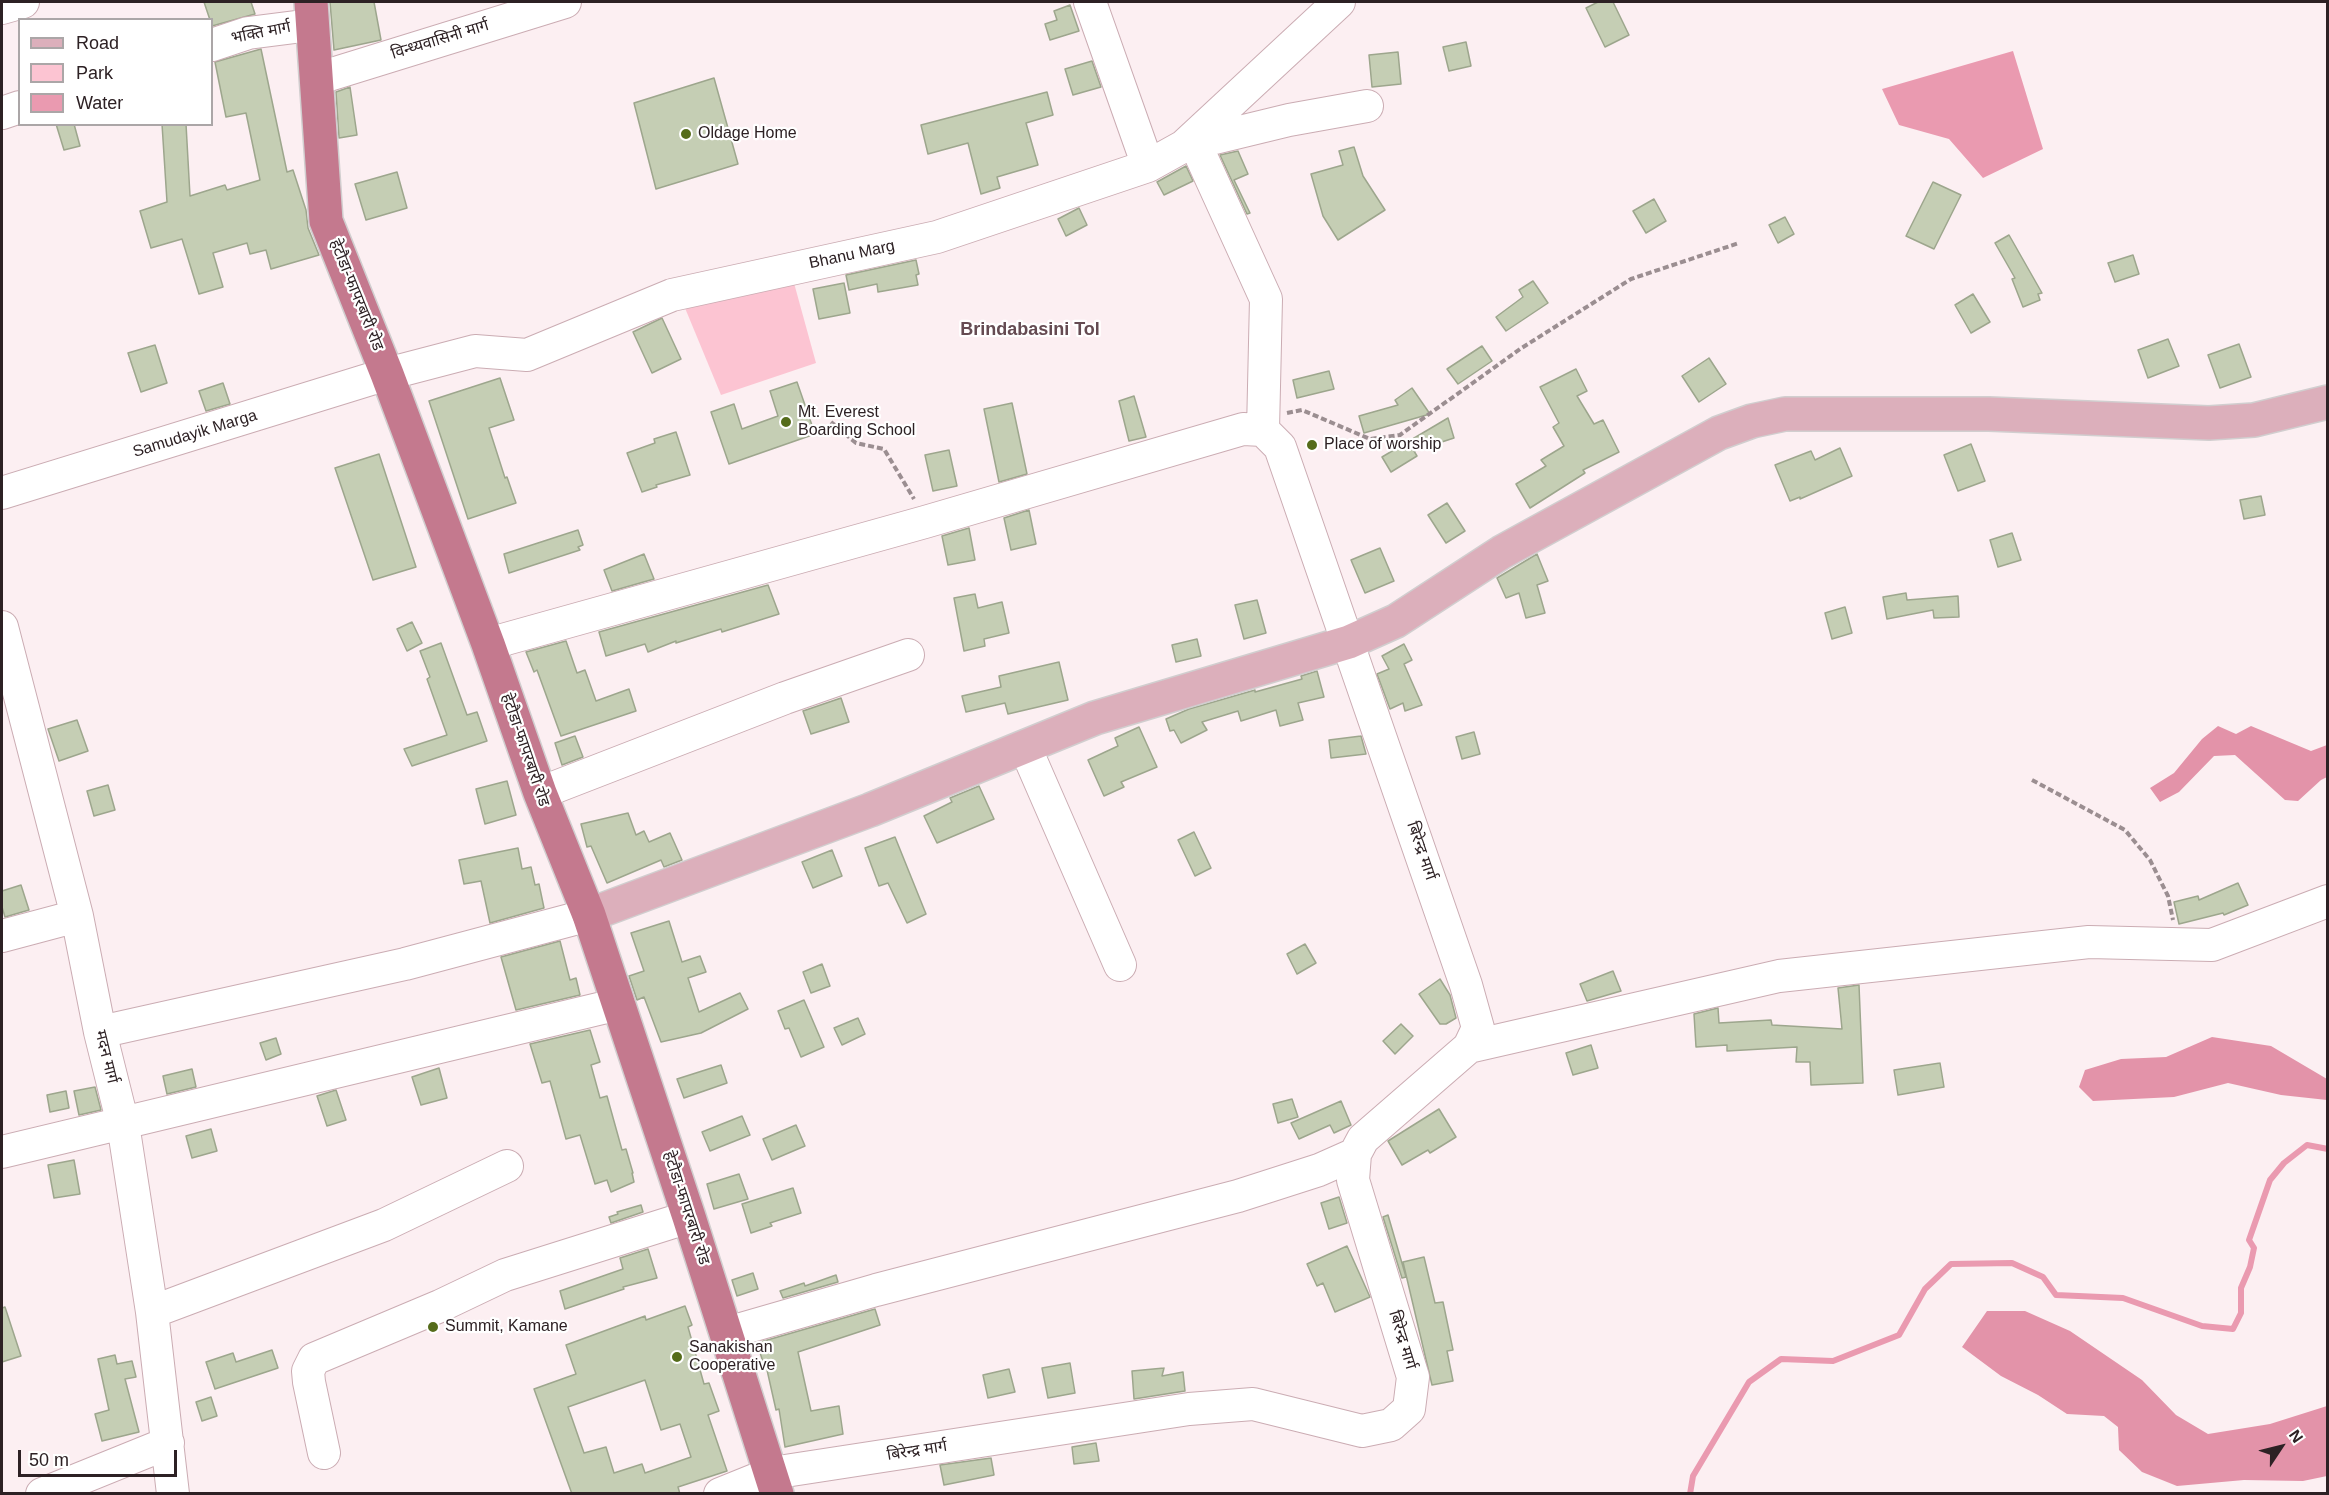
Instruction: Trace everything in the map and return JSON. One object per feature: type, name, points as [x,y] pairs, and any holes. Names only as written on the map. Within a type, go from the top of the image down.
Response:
[{"type":"highway","name":"हेटौडा-फापरबारी रोड","points":[[311,13],[326,221],[387,374],[488,644],[540,794],[589,915],[775,1484]]},
{"type":"main road","points":[[589,915],[859,814],[1095,718],[1350,642],[1396,621],[1502,552],[1719,433],[1752,421],[1785,414],[1989,414],[2210,423],[2254,420],[2328,402]]},
{"type":"street","points":[[2,8],[23,2]]},
{"type":"street","name":"विन्ध्यवासिनी मार्ग","points":[[316,79],[565,2]]},
{"type":"street","points":[[1090,2],[1148,166]]},
{"type":"street","points":[[1190,145],[1339,2]]},
{"type":"street","name":"भक्ति मार्ग","points":[[213,45],[311,13]]},
{"type":"street","points":[[1190,145],[1289,120],[1367,106]]},
{"type":"street","points":[[2,113],[18,108]]},
{"type":"street","points":[[488,644],[925,522],[1244,429],[1263,430],[1266,299],[1190,145]]},
{"type":"street","name":"Bhanu Marg","points":[[387,374],[475,351],[527,355],[672,295],[937,237],[1148,166],[1190,145]]},
{"type":"street","name":"Samudayik Marga","points":[[2,493],[387,374]]},
{"type":"street","name":"बिरेन्द्र मार्ग","points":[[1263,430],[1280,447],[1350,642],[1466,985],[1478,1028],[1469,1047]]},
{"type":"street","name":"मदन मार्ग","points":[[2,627],[13,718],[77,916],[100,1032],[123,1124],[152,1312],[173,1494]]},
{"type":"street","points":[[540,794],[784,698],[908,655]]},
{"type":"street","points":[[1025,747],[1120,965]]},
{"type":"street","points":[[727,1334],[876,1290],[1238,1196],[1319,1170],[1355,1154],[1363,1139],[1469,1047],[1779,976],[2089,942],[2212,945],[2328,901]]},
{"type":"street","points":[[100,1032],[405,964],[589,915]]},
{"type":"street","points":[[2,936],[77,916]]},
{"type":"street","points":[[2,1152],[619,1004]]},
{"type":"street","name":"बिरेन्द्र मार्ग","points":[[720,1494],[1189,1409],[1253,1404],[1362,1431],[1391,1425],[1409,1409],[1413,1377],[1353,1180],[1355,1154]]},
{"type":"street","points":[[152,1312],[384,1225],[507,1166]]},
{"type":"street","points":[[324,1453],[309,1382],[308,1371],[314,1359],[440,1306],[505,1275],[689,1217]]},
{"type":"street","points":[[42,1494],[168,1443]]},
{"type":"path","points":[[1263,430],[1284,413],[1302,410],[1370,439],[1400,435],[1520,349],[1631,279],[1739,243]]},
{"type":"path","points":[[831,422],[856,442],[884,449],[925,522]]},
{"type":"path","points":[[2032,780],[2125,830],[2150,860],[2168,896],[2177,944]]},
{"type":"green space","points":[[794,283],[816,363],[721,395],[685,308]]},
{"type":"shaded area","points":[[2218,726],[2236,734],[2251,726],[2311,751],[2327,745],[2327,777],[2298,801],[2285,800],[2235,755],[2214,756],[2179,792],[2160,802],[2150,788],[2174,773],[2202,739]]},
{"type":"shaded area","points":[[2212,1037],[2271,1046],[2327,1079],[2327,1100],[2281,1095],[2228,1083],[2174,1097],[2093,1101],[2079,1087],[2085,1070],[2121,1059],[2166,1057]]},
{"type":"shaded area","points":[[1987,1311],[2025,1311],[2070,1331],[2142,1380],[2176,1415],[2208,1434],[2270,1424],[2327,1406],[2327,1476],[2303,1481],[2244,1480],[2177,1486],[2142,1472],[2119,1450],[2118,1427],[2104,1416],[2067,1414],[2038,1395],[2001,1376],[1962,1347]]},
{"type":"water","points":[[2013,51],[2043,149],[1983,178],[1949,139],[1899,125],[1882,89]]},
{"type":"building","points":[[204,2],[251,2],[255,14],[213,26],[213,18],[209,18]]},
{"type":"building","points":[[330,2],[374,2],[381,40],[334,50]]},
{"type":"building","points":[[1598,2],[1613,2],[1629,35],[1605,47],[1586,8]]},
{"type":"building","points":[[1070,5],[1079,31],[1050,40],[1045,24],[1057,20],[1054,11]]},
{"type":"building","points":[[1466,42],[1471,66],[1449,71],[1443,47]]},
{"type":"building","points":[[261,49],[287,172],[293,170],[306,210],[308,228],[319,255],[271,269],[266,250],[250,254],[247,243],[213,253],[223,287],[199,294],[182,239],[151,248],[140,211],[167,202],[162,126],[186,126],[190,196],[225,185],[227,190],[260,180],[246,113],[226,117],[215,62]]},
{"type":"building","points":[[1398,52],[1401,84],[1372,87],[1369,55]]},
{"type":"building","points":[[1092,61],[1101,87],[1073,95],[1065,69]]},
{"type":"building","name":"Oldage Home","points":[[714,78],[738,164],[656,189],[634,103]]},
{"type":"building","points":[[350,87],[357,135],[339,138],[336,92]]},
{"type":"building","points":[[1047,92],[1053,115],[1026,123],[1038,165],[997,177],[1000,188],[981,194],[968,143],[928,154],[921,125]]},
{"type":"building","points":[[57,126],[75,126],[80,146],[64,150]]},
{"type":"building","points":[[1354,147],[1363,176],[1385,210],[1338,240],[1323,216],[1311,174],[1343,165],[1339,151]]},
{"type":"building","points":[[1238,151],[1248,174],[1234,180],[1250,213],[1247,214],[1220,155]]},
{"type":"building","points":[[1186,166],[1193,181],[1164,195],[1157,182]]},
{"type":"building","points":[[397,172],[407,208],[366,220],[355,184]]},
{"type":"building","points":[[1933,182],[1961,195],[1934,249],[1906,236]]},
{"type":"building","points":[[1654,199],[1666,221],[1646,233],[1633,211]]},
{"type":"building","points":[[1079,208],[1087,225],[1066,236],[1058,219]]},
{"type":"building","points":[[1785,217],[1794,234],[1778,243],[1769,225]]},
{"type":"building","points":[[2009,235],[2042,293],[2038,294],[2040,300],[2023,307],[2012,279],[2015,278],[1995,243]]},
{"type":"building","points":[[2133,255],[2139,274],[2115,282],[2108,263]]},
{"type":"building","points":[[916,260],[919,274],[916,275],[918,285],[878,292],[877,284],[849,290],[846,275]]},
{"type":"building","points":[[1533,281],[1548,303],[1506,331],[1496,317],[1523,297],[1519,290]]},
{"type":"building","points":[[844,283],[850,313],[819,319],[813,289]]},
{"type":"building","points":[[1973,294],[1990,322],[1971,333],[1955,305]]},
{"type":"building","points":[[662,318],[681,359],[652,373],[633,332]]},
{"type":"building","points":[[2168,339],[2179,366],[2148,378],[2138,350]]},
{"type":"building","points":[[2239,344],[2251,377],[2220,388],[2208,355]]},
{"type":"building","points":[[155,345],[167,383],[141,392],[128,353]]},
{"type":"building","points":[[1482,346],[1492,361],[1458,384],[1447,369]]},
{"type":"building","points":[[1709,358],[1726,384],[1699,402],[1682,376]]},
{"type":"building","points":[[1576,369],[1587,391],[1577,396],[1594,424],[1603,420],[1619,452],[1583,470],[1585,473],[1530,508],[1516,484],[1546,466],[1541,460],[1564,446],[1553,427],[1559,423],[1540,387]]},
{"type":"building","points":[[1329,371],[1334,389],[1297,398],[1293,380]]},
{"type":"building","points":[[500,378],[514,420],[489,428],[505,478],[507,477],[516,503],[468,519],[429,401]]},
{"type":"building","name":"Mt. Everest Boarding School","points":[[797,382],[815,434],[729,464],[711,412],[734,404],[742,429],[778,416],[770,391]]},
{"type":"building","points":[[223,383],[230,404],[206,411],[199,391]]},
{"type":"building","points":[[1412,388],[1430,414],[1364,433],[1359,416],[1398,405],[1395,400]]},
{"type":"building","points":[[1134,396],[1146,437],[1129,441],[1119,401]]},
{"type":"building","points":[[1012,403],[1027,474],[999,482],[984,409]]},
{"type":"building","points":[[1448,418],[1454,438],[1414,451],[1417,456],[1391,472],[1382,457]]},
{"type":"building","points":[[676,432],[690,475],[656,485],[657,487],[642,492],[627,453],[655,443],[654,439]]},
{"type":"building","points":[[1971,444],[1985,481],[1958,491],[1944,455]]},
{"type":"building","points":[[1840,448],[1852,476],[1800,499],[1800,497],[1790,501],[1775,465],[1811,451],[1815,460]]},
{"type":"building","points":[[949,450],[957,486],[933,491],[925,455]]},
{"type":"building","points":[[379,454],[416,567],[373,580],[335,468]]},
{"type":"building","points":[[2261,496],[2265,515],[2244,519],[2240,500]]},
{"type":"building","points":[[1447,503],[1465,531],[1446,543],[1428,515]]},
{"type":"building","points":[[1029,510],[1036,544],[1011,550],[1004,518]]},
{"type":"building","points":[[969,528],[975,560],[948,565],[942,536]]},
{"type":"building","points":[[578,530],[583,545],[578,547],[580,550],[509,573],[504,554]]},
{"type":"building","points":[[2012,533],[2021,560],[1998,567],[1990,540]]},
{"type":"building","points":[[1380,548],[1394,581],[1365,593],[1351,560]]},
{"type":"building","points":[[644,554],[654,579],[612,591],[604,570]]},
{"type":"building","points":[[1537,554],[1548,581],[1537,585],[1545,613],[1526,618],[1519,593],[1506,598],[1497,578]]},
{"type":"building","points":[[768,585],[779,614],[722,632],[721,629],[676,643],[676,641],[648,652],[645,644],[606,656],[599,632]]},
{"type":"building","points":[[1906,593],[1907,600],[1958,596],[1959,617],[1934,618],[1933,610],[1887,619],[1883,597]]},
{"type":"building","points":[[975,594],[978,608],[1002,602],[1009,633],[984,639],[985,646],[964,651],[954,598]]},
{"type":"building","points":[[1257,600],[1266,633],[1244,639],[1235,605]]},
{"type":"building","points":[[1845,607],[1852,633],[1832,639],[1825,613]]},
{"type":"building","points":[[412,622],[422,643],[407,651],[397,629]]},
{"type":"building","points":[[1197,639],[1201,656],[1176,662],[1172,645]]},
{"type":"building","points":[[566,641],[577,673],[585,670],[596,701],[629,689],[636,711],[561,736],[537,670],[534,672],[526,652]]},
{"type":"building","points":[[441,643],[467,715],[477,712],[487,741],[412,766],[404,749],[447,735],[427,679],[430,677],[420,651]]},
{"type":"building","points":[[1404,644],[1412,660],[1404,664],[1422,705],[1405,711],[1403,703],[1390,709],[1377,674],[1389,669],[1382,656]]},
{"type":"building","points":[[1059,662],[1068,700],[1008,714],[1005,703],[966,712],[962,696],[1001,687],[999,676]]},
{"type":"building","points":[[1317,671],[1324,697],[1298,703],[1303,720],[1280,726],[1276,710],[1241,721],[1238,711],[1202,722],[1207,730],[1181,743],[1174,730],[1170,731],[1166,719],[1189,709],[1302,679],[1301,676]]},
{"type":"building","points":[[841,698],[849,722],[811,734],[803,711]]},
{"type":"building","points":[[77,720],[88,751],[59,761],[48,729]]},
{"type":"building","points":[[1139,727],[1157,767],[1121,782],[1124,787],[1104,796],[1088,760],[1118,746],[1115,738]]},
{"type":"building","points":[[1474,732],[1480,754],[1462,759],[1456,737]]},
{"type":"building","points":[[575,736],[583,757],[562,765],[555,743]]},
{"type":"building","points":[[1361,736],[1366,754],[1331,758],[1329,740]]},
{"type":"building","points":[[507,781],[516,815],[485,824],[476,789]]},
{"type":"building","points":[[108,785],[115,810],[94,816],[87,791]]},
{"type":"building","points":[[979,786],[994,819],[937,843],[924,816],[952,802],[950,798]]},
{"type":"building","points":[[628,813],[636,835],[644,831],[649,842],[670,833],[682,860],[664,867],[661,860],[607,883],[591,846],[587,847],[581,824]]},
{"type":"building","points":[[1194,832],[1211,868],[1195,876],[1178,840]]},
{"type":"building","points":[[895,837],[926,914],[907,923],[888,883],[879,886],[865,848]]},
{"type":"building","points":[[518,848],[522,869],[531,867],[535,885],[539,884],[544,908],[490,923],[481,881],[464,884],[459,860]]},
{"type":"building","points":[[832,850],[842,876],[813,888],[802,862]]},
{"type":"building","points":[[2238,883],[2248,905],[2224,915],[2223,913],[2179,924],[2174,902],[2198,896],[2199,900]]},
{"type":"building","points":[[21,885],[29,910],[5,917],[2,907],[2,891]]},
{"type":"building","points":[[669,921],[682,962],[700,956],[706,972],[688,978],[699,1012],[740,993],[748,1009],[701,1033],[661,1042],[644,997],[637,1000],[629,976],[644,971],[631,933]]},
{"type":"building","points":[[560,941],[570,980],[576,978],[580,995],[516,1010],[501,957]]},
{"type":"building","points":[[1305,944],[1316,963],[1297,974],[1287,954]]},
{"type":"building","points":[[822,964],[830,986],[811,993],[803,972]]},
{"type":"building","points":[[1613,971],[1621,991],[1587,1001],[1580,984]]},
{"type":"building","points":[[1440,979],[1450,995],[1456,1018],[1446,1024],[1440,1024],[1419,994]]},
{"type":"building","points":[[1859,985],[1863,1083],[1811,1085],[1810,1062],[1796,1062],[1797,1047],[1727,1051],[1727,1045],[1696,1047],[1694,1014],[1718,1008],[1719,1023],[1771,1020],[1772,1025],[1842,1029],[1838,988]]},
{"type":"building","points":[[804,1000],[824,1047],[801,1057],[789,1028],[785,1029],[778,1011]]},
{"type":"building","points":[[858,1018],[865,1034],[842,1045],[834,1028]]},
{"type":"building","points":[[1401,1024],[1413,1036],[1395,1054],[1383,1041]]},
{"type":"building","points":[[590,1030],[600,1062],[591,1065],[600,1098],[607,1096],[622,1150],[626,1149],[633,1173],[634,1182],[611,1192],[607,1180],[595,1184],[580,1135],[566,1139],[550,1081],[542,1083],[530,1044]]},
{"type":"building","points":[[276,1038],[281,1054],[266,1060],[260,1043]]},
{"type":"building","points":[[1591,1045],[1598,1068],[1573,1075],[1566,1053]]},
{"type":"building","points":[[1940,1063],[1944,1087],[1898,1095],[1894,1070]]},
{"type":"building","points":[[721,1065],[727,1083],[684,1098],[677,1079]]},
{"type":"building","points":[[439,1068],[447,1098],[421,1105],[412,1077]]},
{"type":"building","points":[[192,1069],[196,1087],[167,1094],[163,1076]]},
{"type":"building","points":[[95,1087],[101,1110],[79,1115],[74,1091]]},
{"type":"building","points":[[336,1090],[346,1120],[327,1126],[317,1096]]},
{"type":"building","points":[[66,1091],[69,1108],[50,1112],[47,1095]]},
{"type":"building","points":[[1292,1099],[1298,1117],[1278,1123],[1273,1104]]},
{"type":"building","points":[[1341,1101],[1351,1125],[1334,1133],[1330,1125],[1299,1139],[1291,1123]]},
{"type":"building","points":[[1439,1109],[1456,1137],[1430,1153],[1428,1150],[1402,1165],[1388,1141]]},
{"type":"building","points":[[742,1116],[750,1135],[710,1151],[702,1132]]},
{"type":"building","points":[[796,1125],[805,1146],[772,1160],[763,1139]]},
{"type":"building","points":[[211,1129],[217,1151],[192,1158],[186,1136]]},
{"type":"building","points":[[74,1160],[80,1194],[54,1198],[48,1165]]},
{"type":"building","points":[[739,1174],[748,1199],[714,1209],[707,1184]]},
{"type":"building","points":[[793,1188],[801,1213],[770,1223],[772,1226],[751,1233],[742,1204]]},
{"type":"building","points":[[1339,1197],[1347,1223],[1329,1229],[1321,1203]]},
{"type":"building","points":[[641,1205],[643,1212],[611,1223],[609,1217],[618,1214],[617,1212]]},
{"type":"building","points":[[1388,1215],[1406,1277],[1402,1278],[1383,1217]]},
{"type":"building","points":[[1347,1246],[1370,1297],[1335,1312],[1323,1283],[1317,1286],[1307,1264]]},
{"type":"building","points":[[648,1249],[657,1278],[623,1287],[624,1289],[565,1309],[560,1291],[623,1269],[620,1258]]},
{"type":"building","points":[[1424,1257],[1435,1303],[1443,1302],[1453,1350],[1447,1351],[1453,1381],[1432,1385],[1403,1262]]},
{"type":"building","points":[[753,1273],[758,1289],[737,1296],[732,1280]]},
{"type":"building","points":[[836,1275],[838,1282],[783,1298],[780,1291],[804,1283],[805,1286]]},
{"type":"building","points":[[685,1306],[692,1325],[688,1327],[704,1384],[709,1383],[719,1411],[708,1415],[727,1471],[678,1487],[680,1494],[572,1494],[534,1389],[576,1374],[566,1345],[645,1316],[646,1320]],"holes":[[[645,1380],[661,1430],[680,1424],[691,1457],[645,1473],[642,1464],[614,1473],[606,1447],[584,1453],[568,1407]]]},
{"type":"building","points":[[5,1307],[21,1356],[2,1362],[2,1308]]},
{"type":"building","points":[[875,1309],[880,1325],[798,1352],[811,1411],[839,1406],[843,1434],[785,1447],[779,1409],[776,1410],[765,1361],[763,1362],[757,1343]]},
{"type":"building","points":[[272,1350],[278,1368],[215,1389],[206,1362],[233,1353],[236,1362]]},
{"type":"building","points":[[115,1355],[117,1364],[132,1361],[136,1377],[125,1379],[139,1432],[102,1441],[95,1414],[109,1410],[98,1359]]},
{"type":"building","points":[[1070,1363],[1075,1393],[1048,1398],[1042,1368]]},
{"type":"building","points":[[1164,1368],[1162,1376],[1183,1372],[1185,1391],[1134,1399],[1132,1371]]},
{"type":"building","points":[[1009,1369],[1015,1392],[988,1398],[983,1375]]},
{"type":"building","points":[[211,1397],[217,1416],[202,1421],[196,1402]]},
{"type":"building","points":[[1096,1443],[1099,1461],[1074,1464],[1072,1447]]},
{"type":"building","points":[[991,1458],[994,1475],[944,1485],[940,1465]]},
{"type":"waterway","points":[[1690,1494],[1693,1476],[1749,1382],[1781,1359],[1833,1361],[1899,1335],[1925,1289],[1951,1264],[2012,1263],[2043,1277],[2056,1295],[2123,1298],[2202,1326],[2233,1329],[2241,1313],[2241,1288],[2250,1267],[2254,1248],[2249,1240],[2270,1180],[2284,1163],[2307,1145],[2328,1149]]},
{"type":"place","name":"Oldage Home","points":[[686,134]]},
{"type":"place","name":"Mt. Everest Boarding School","points":[[786,422]]},
{"type":"place","name":"Place of worship","points":[[1312,445]]},
{"type":"place","name":"Summit, Kamane","points":[[433,1327]]},
{"type":"place","name":"Sanakishan Cooperative","points":[[677,1357]]},
{"type":"district","name":"Brindabasini Tol","points":[[1030,330]]}]
